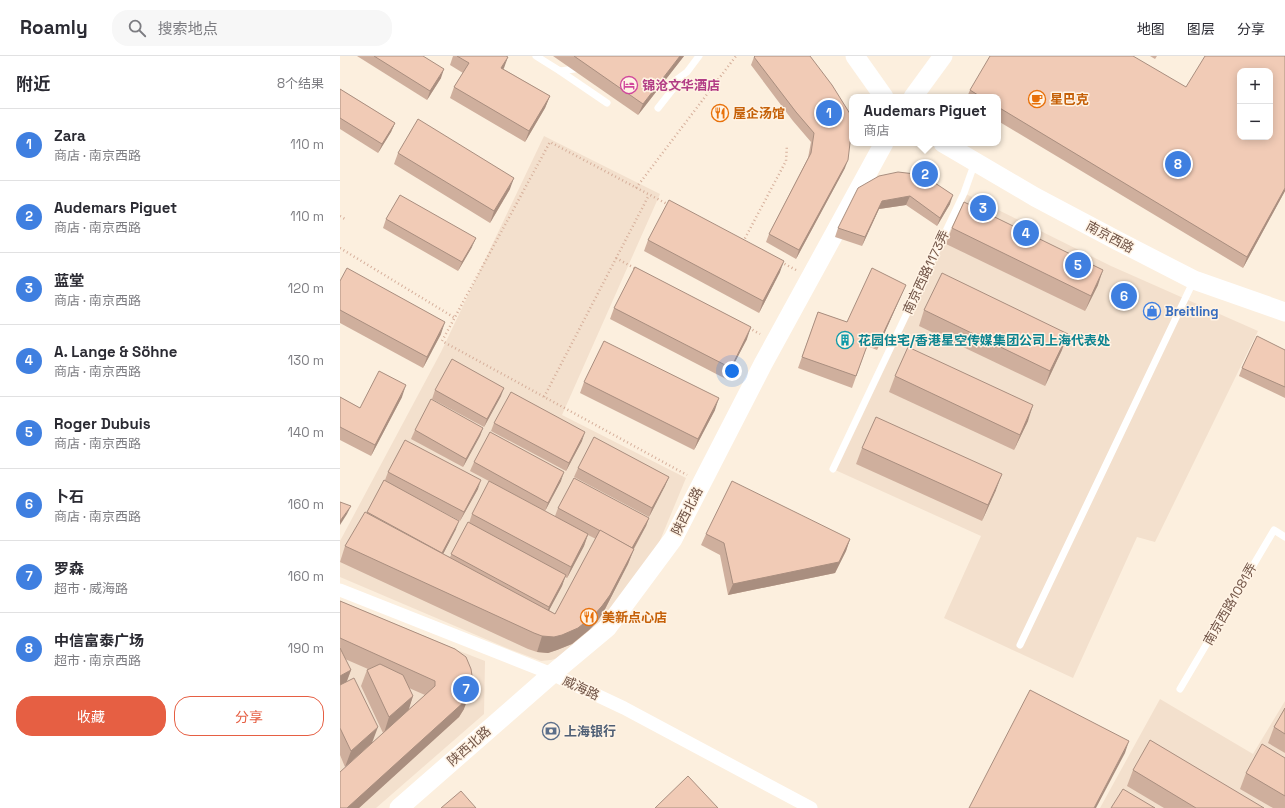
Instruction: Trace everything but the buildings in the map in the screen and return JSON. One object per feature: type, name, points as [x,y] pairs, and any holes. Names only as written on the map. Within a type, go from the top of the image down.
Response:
[{"type":"main road","points":[[855,56],[882,94]]},
{"type":"main road","points":[[915,94],[943,56]]},
{"type":"main road","name":"陕西北路","points":[[399,808],[552,674],[607,628],[674,539],[775,341],[882,146]]},
{"type":"main road","name":"南京西路","points":[[948,146],[1035,197],[1194,280],[1285,312]]},
{"type":"street","name":"威海路","points":[[340,590],[552,674],[624,708],[811,808]]},
{"type":"lane","points":[[536,56],[607,103]]},
{"type":"lane","points":[[658,108],[699,56]]},
{"type":"lane","points":[[560,71],[588,67]]},
{"type":"lane","points":[[646,78],[668,86],[687,72]]},
{"type":"lane","name":"南京西路1173弄","points":[[833,469],[964,194],[975,161]]},
{"type":"lane","points":[[1020,645],[1194,280]]},
{"type":"lane","name":"南京西路1081弄","points":[[1180,689],[1274,530],[1285,537]]},
{"type":"path","points":[[636,188],[736,56]]},
{"type":"path","points":[[669,205],[550,142],[442,341],[702,483]]},
{"type":"path","points":[[749,246],[742,242],[786,161],[787,145]]},
{"type":"path","points":[[544,397],[649,195]]},
{"type":"path","points":[[340,216],[345,219]]},
{"type":"path","points":[[340,248],[455,318]]},
{"type":"path","points":[[616,258],[637,270]]},
{"type":"path","points":[[775,259],[810,277]]},
{"type":"path","points":[[744,325],[775,341]]},
{"type":"shaded area","points":[[544,136],[660,194],[562,415],[686,478],[659,543],[604,622],[561,657],[541,661],[509,649],[340,577],[340,541],[441,352]]},
{"type":"shaded area","points":[[964,193],[1111,266],[1258,331],[1155,542],[1137,537],[1073,678],[944,618],[981,536],[833,469]]},
{"type":"shaded area","points":[[340,604],[485,661],[484,714],[376,808],[340,808]]},
{"type":"shaded area","points":[[1160,699],[1253,754],[1285,701],[1285,808],[1100,808]]},
{"type":"place","name":"锦沧文华酒店","points":[[629,85]]},
{"type":"place","name":"星巴克","points":[[1037,99]]},
{"type":"place","name":"屋企汤馆","points":[[720,113]]},
{"type":"place","name":"Zara","points":[[829,113]]},
{"type":"place","name":"中信富泰广场","points":[[1178,164]]},
{"type":"place","name":"Audemars Piguet","points":[[925,174]]},
{"type":"place","name":"蓝堂","points":[[983,208]]},
{"type":"place","name":"A. Lange & Söhne","points":[[1026,233]]},
{"type":"place","name":"Roger Dubuis","points":[[1078,265]]},
{"type":"place","name":"卜石","points":[[1124,296]]},
{"type":"place","name":"Breitling","points":[[1152,311]]},
{"type":"place","name":"花园住宅/香港星空传媒集团公司上海代表处","points":[[845,340]]},
{"type":"place","name":"美新点心店","points":[[589,617]]},
{"type":"place","name":"罗森","points":[[466,689]]},
{"type":"place","name":"上海银行","points":[[551,731]]}]
